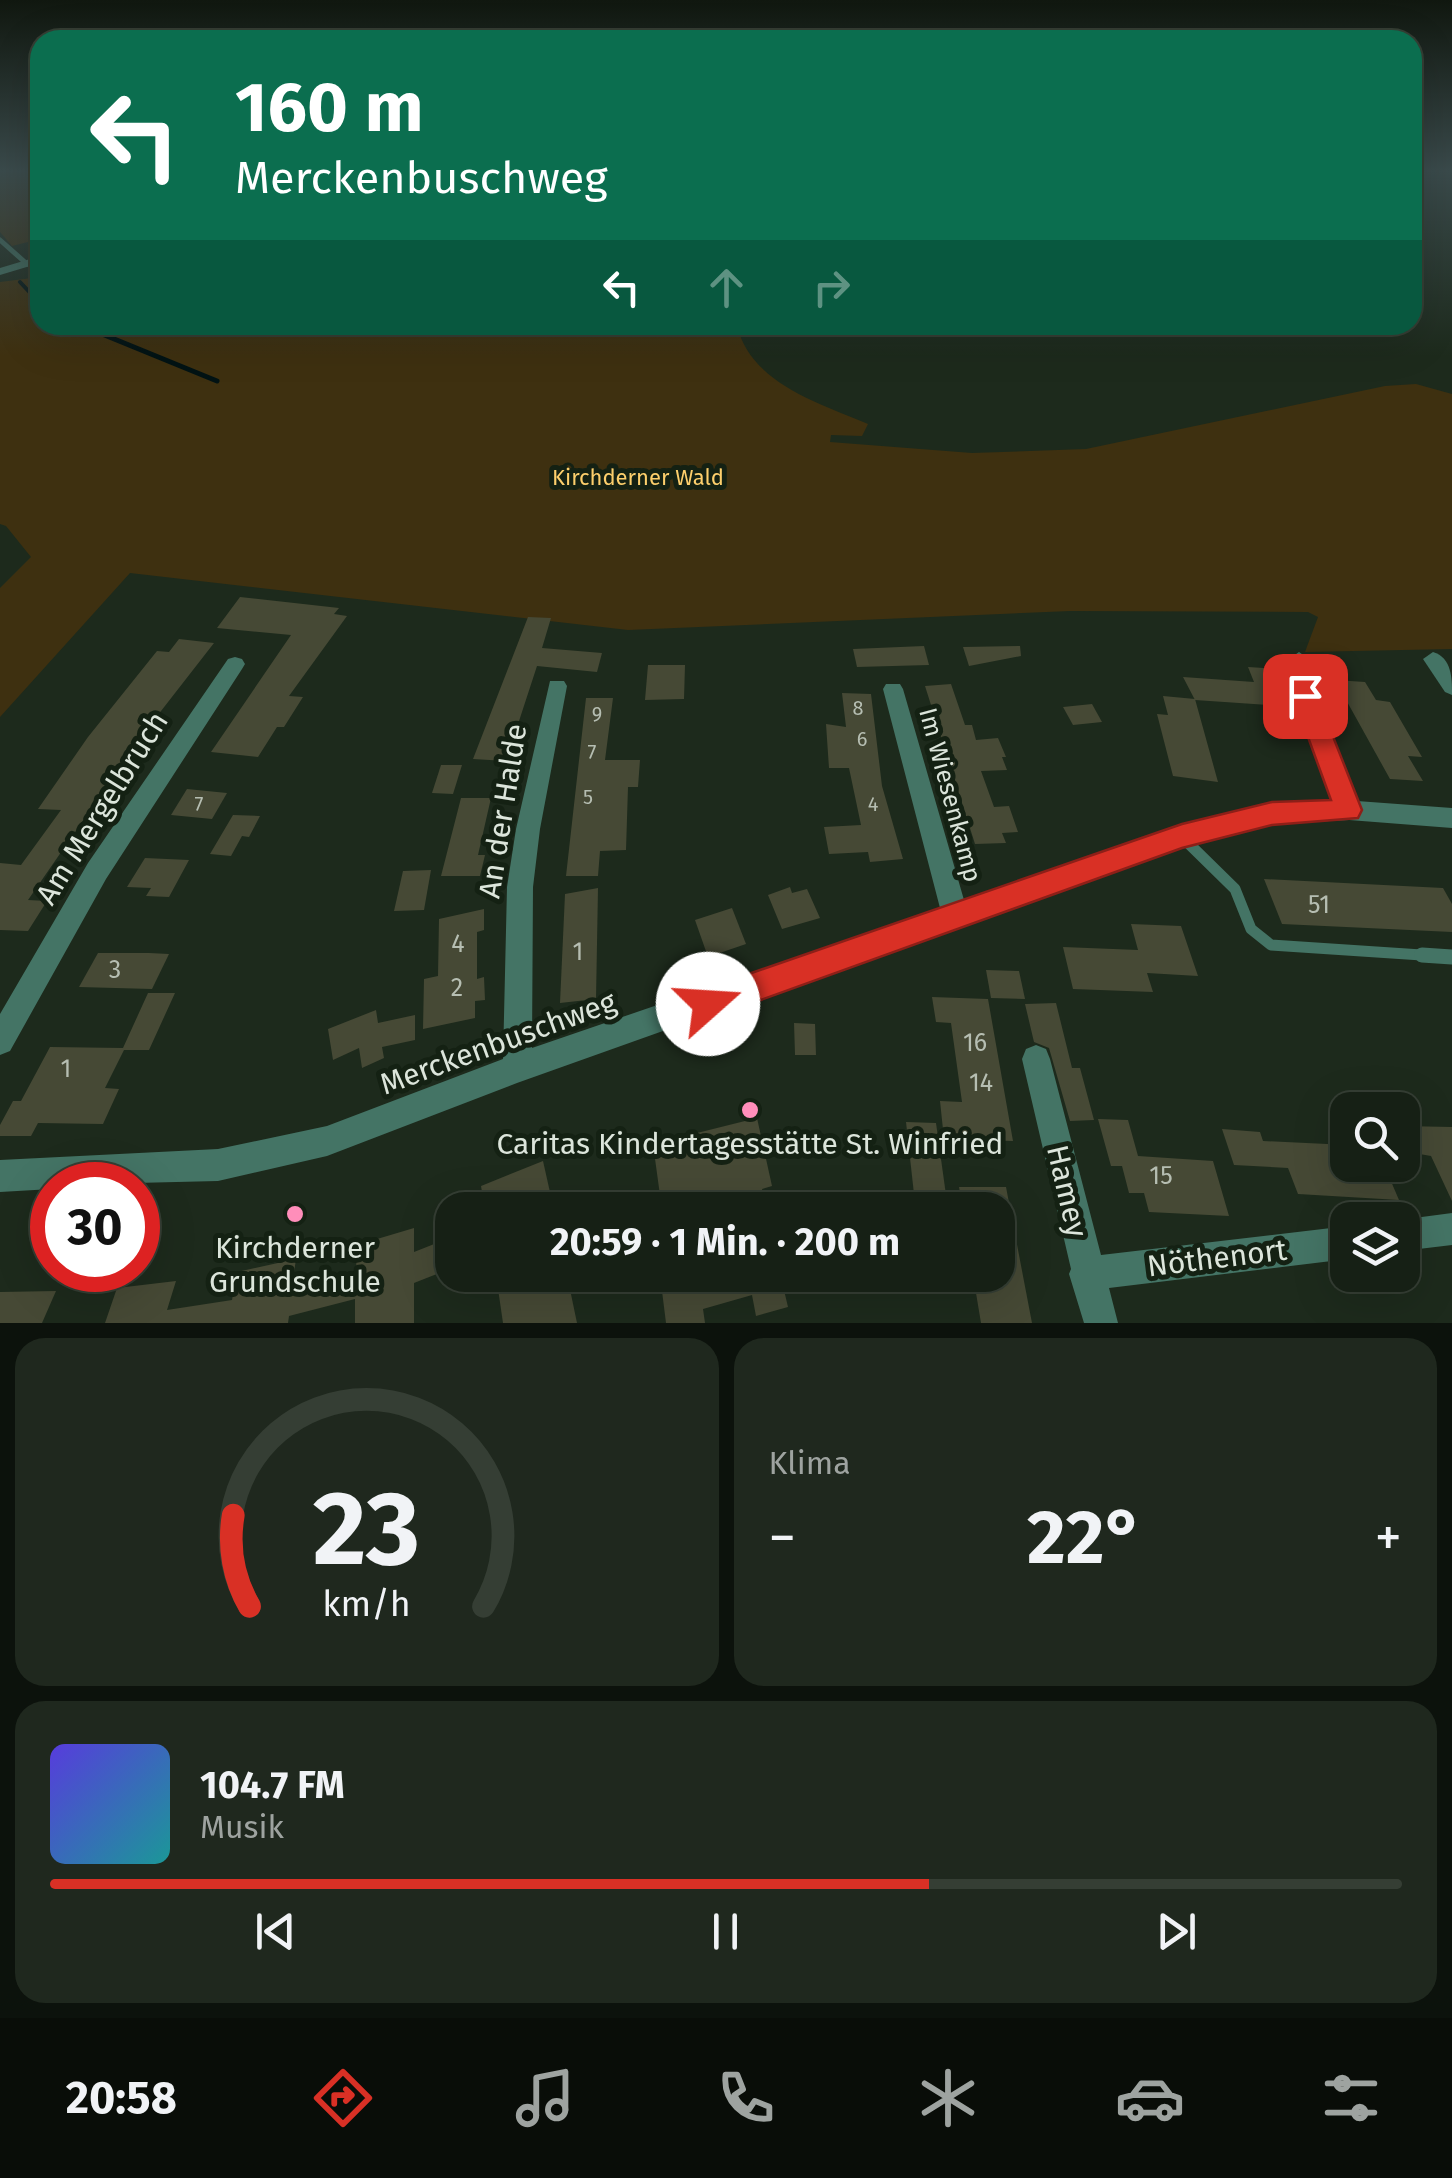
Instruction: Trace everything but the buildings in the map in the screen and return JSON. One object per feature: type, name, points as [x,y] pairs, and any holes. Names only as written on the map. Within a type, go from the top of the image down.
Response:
[{"type":"street","points":[[0,272],[30,264]]},
{"type":"street","points":[[1299,659],[1305,696],[1348,810]]},
{"type":"street","points":[[1432,659],[1452,687]]},
{"type":"street","name":"Am Mergelbruch","points":[[0,1041],[97,871],[234,664]]},
{"type":"street","name":"An der Halde","points":[[517,1068],[520,887],[557,686]]},
{"type":"street","name":"Im Wiesenkamp","points":[[893,689],[955,915]]},
{"type":"street","name":"Merckenbuschweg","points":[[0,1176],[218,1165],[327,1140],[517,1068],[1182,836],[1272,814],[1348,810],[1452,818]]},
{"type":"street","name":"Hamey","points":[[1036,1058],[1101,1323]]},
{"type":"street","points":[[1420,1232],[1452,1228]]},
{"type":"street","name":"Nöthenort","points":[[1086,1274],[1330,1244]]},
{"type":"lane","points":[[0,240],[30,258]]},
{"type":"lane","points":[[1182,836],[1235,889],[1251,929],[1271,945],[1452,957]]},
{"type":"green space","points":[[1,233],[30,233],[30,242],[12,246]]},
{"type":"green space","name":"Kirchderner Wald","points":[[30,278],[30,335],[740,335],[756,362],[771,376],[808,399],[868,424],[862,436],[831,435],[830,442],[972,453],[1086,449],[1385,386],[1416,384],[1452,394],[1452,649],[1305,652],[1318,617],[1308,612],[1070,611],[628,630],[130,573],[0,717],[0,588],[31,557],[6,526],[0,524],[0,282]]},
{"type":"waterway","points":[[20,282],[30,293]]},
{"type":"waterway","points":[[104,335],[217,381]]},
{"type":"place","name":"Caritas Kindertagesstätte St. Winfried","points":[[750,1110]]},
{"type":"place","name":"Kirchderner Grundschule","points":[[295,1214]]},
{"type":"route","points":[[708,1004],[1182,836],[1272,814],[1348,810],[1305,696]]}]
